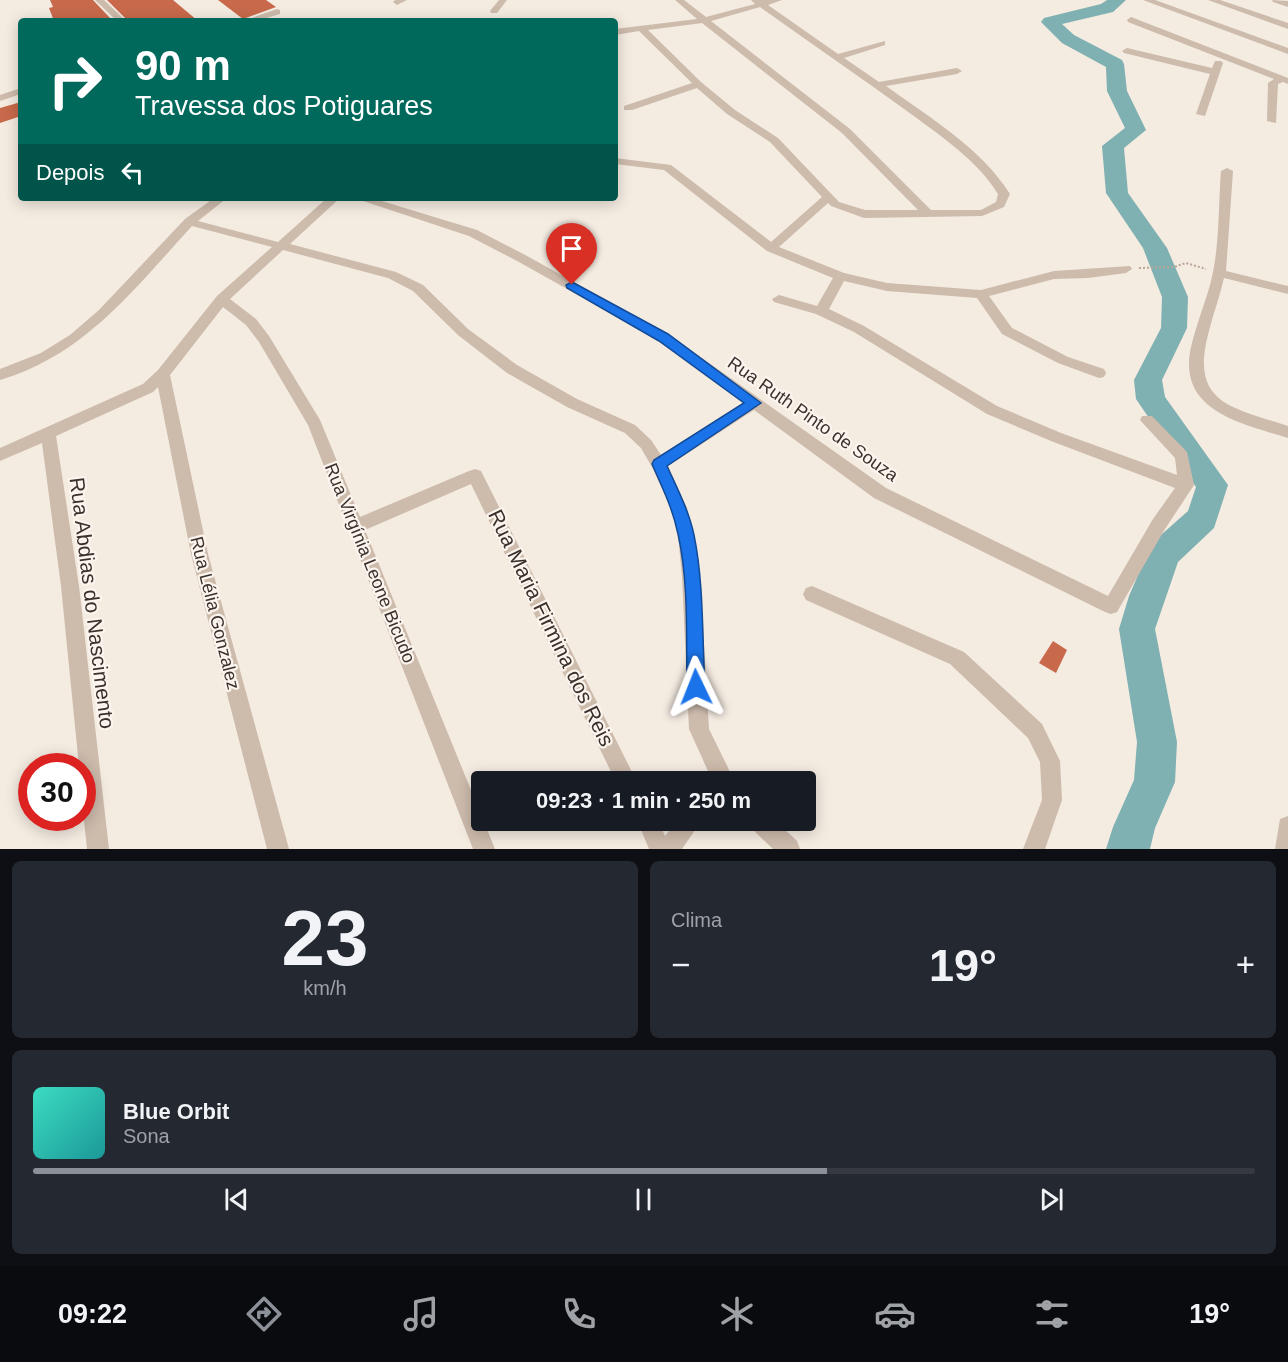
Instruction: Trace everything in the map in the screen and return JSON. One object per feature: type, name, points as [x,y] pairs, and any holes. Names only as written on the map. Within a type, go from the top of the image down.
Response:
[{"type":"street","points":[[99,0],[119,18]]},
{"type":"street","points":[[494,11],[503,0]]},
{"type":"street","points":[[679,0],[846,131],[927,212]]},
{"type":"street","points":[[618,32],[703,20],[757,2],[778,0]]},
{"type":"street","points":[[1147,0],[1288,51]]},
{"type":"street","points":[[1212,0],[1288,26]]},
{"type":"street","points":[[1276,0],[1288,4]]},
{"type":"street","points":[[642,29],[698,84],[731,112],[774,140],[835,204],[864,214],[982,213],[994,209],[1003,202],[1003,188],[998,181],[945,134],[757,2]]},
{"type":"street","points":[[257,18],[277,12]]},
{"type":"street","points":[[1131,20],[1285,80]]},
{"type":"street","points":[[837,57],[882,43]]},
{"type":"street","points":[[1127,51],[1215,72]]},
{"type":"street","points":[[1201,114],[1221,55]]},
{"type":"street","points":[[878,85],[957,70]]},
{"type":"street","points":[[1272,121],[1273,83],[1285,80]]},
{"type":"street","points":[[628,108],[698,84]]},
{"type":"street","points":[[0,98],[18,93]]},
{"type":"street","points":[[618,161],[667,167],[771,248],[840,276],[887,287],[981,294],[1036,278],[1126,269]]},
{"type":"street","points":[[1227,171],[1219,273],[1198,342],[1198,381],[1202,392],[1213,401],[1230,410],[1288,432]]},
{"type":"street","points":[[771,248],[828,196]]},
{"type":"street","points":[[0,375],[46,356],[75,338],[104,313],[189,222],[217,201]]},
{"type":"street","points":[[0,455],[140,393],[163,374],[222,299],[331,201]]},
{"type":"street","name":"Rua Ruth Pinto de Souza","points":[[370,201],[472,233],[523,259],[663,338],[880,493],[1111,606],[1159,524],[1186,485]]},
{"type":"street","points":[[189,222],[278,247],[370,268],[418,288],[463,332],[512,369],[572,403],[630,429],[646,444],[659,464],[679,508],[686,535],[691,576],[699,729],[719,771]]},
{"type":"street","points":[[1219,273],[1288,290]]},
{"type":"street","points":[[820,311],[840,276]]},
{"type":"street","points":[[981,294],[1007,331],[1064,360],[1099,373]]},
{"type":"street","name":"Rua Virgínia Leone Bicudo","points":[[222,299],[251,322],[264,339],[315,424],[484,849]]},
{"type":"street","points":[[778,299],[820,311],[859,329],[992,410],[1056,437],[1186,485],[1182,456],[1147,420]]},
{"type":"street","name":"Rua Lélia Gonzalez","points":[[163,374],[174,447],[194,530],[278,849]]},
{"type":"street","points":[[659,464],[754,403]]},
{"type":"street","name":"Rua Abdias do Nascimento","points":[[48,434],[70,586],[98,849]]},
{"type":"street","name":"Rua Maria Firmina dos Reis","points":[[355,526],[475,475],[622,771]]},
{"type":"street","points":[[812,594],[957,658],[1035,732],[1050,761],[1052,800],[1034,849]]},
{"type":"street","points":[[1286,849],[1288,827]]},
{"type":"street","points":[[652,831],[660,849]]},
{"type":"street","points":[[668,849],[683,831]]},
{"type":"street","points":[[770,831],[789,849]]},
{"type":"path","points":[[1151,267],[1174,267],[1186,263],[1219,273]]},
{"type":"building","points":[[50,0],[93,0],[110,18],[53,18],[49,8],[53,7]]},
{"type":"building","points":[[107,0],[173,0],[194,18],[125,18]]},
{"type":"building","points":[[218,0],[266,0],[276,7],[246,18],[242,18]]},
{"type":"building","points":[[18,103],[18,117],[0,123],[0,108]]},
{"type":"building","points":[[1053,641],[1067,650],[1056,673],[1039,663]]},
{"type":"waterway","points":[[1118,0],[1107,8],[1050,22],[1068,39],[1115,64],[1117,91],[1136,130],[1113,146],[1117,193],[1155,248],[1175,297],[1174,328],[1148,380],[1151,399],[1212,485],[1202,518],[1164,553],[1137,629],[1157,742],[1154,782],[1134,827],[1128,849]]},
{"type":"route","points":[[572,285],[663,338],[754,403],[659,464],[679,508],[686,535],[691,576],[696,687]]}]
